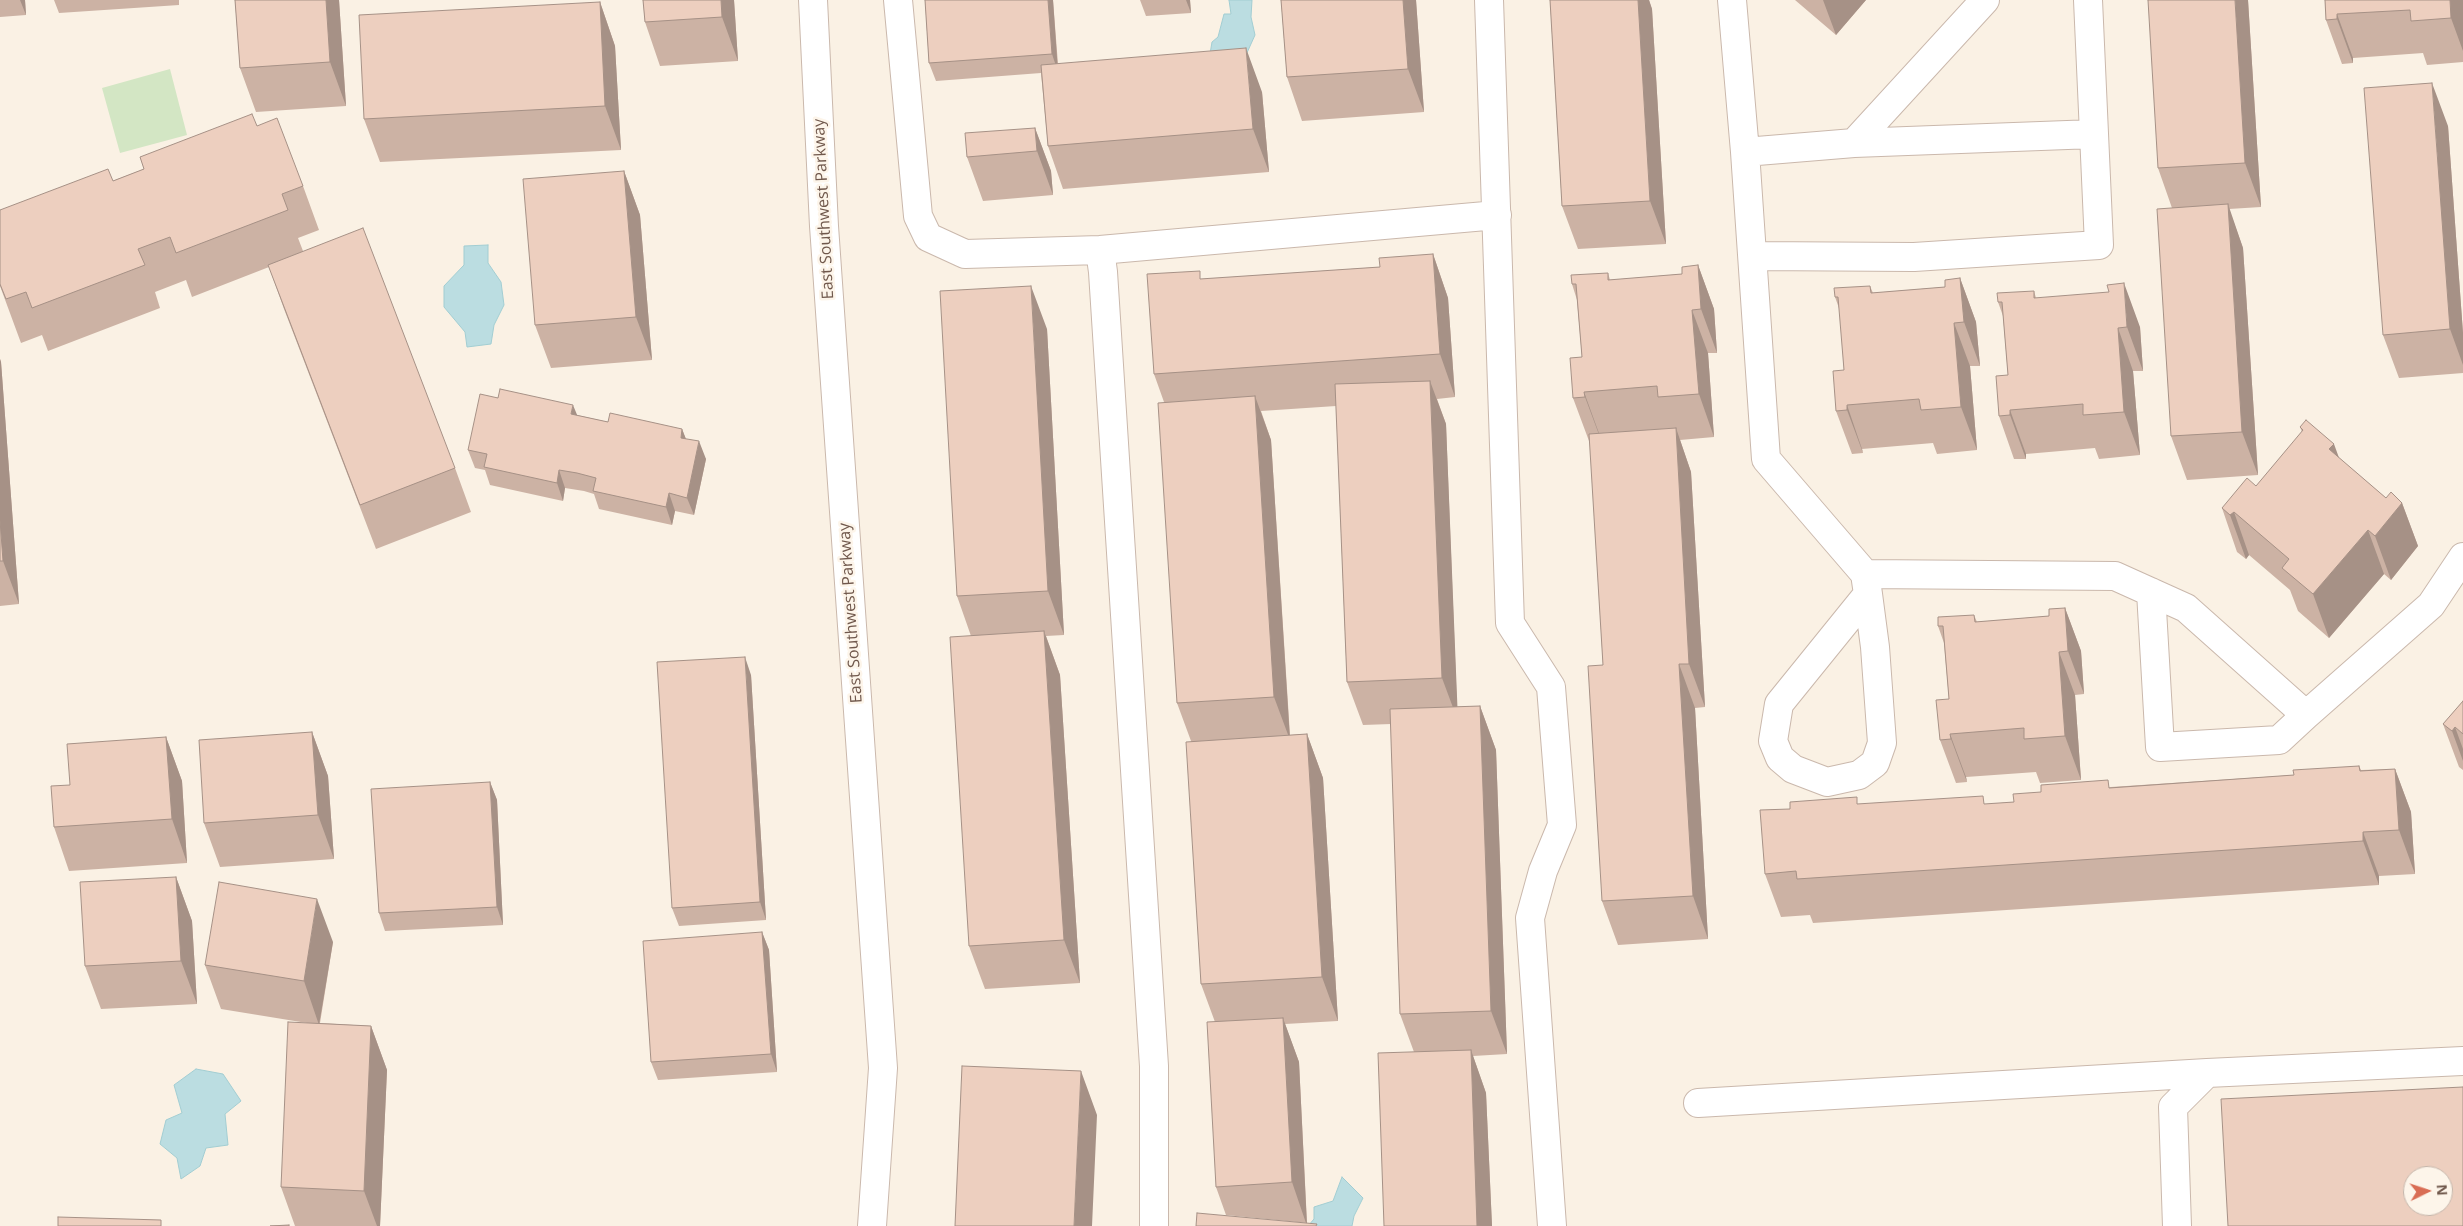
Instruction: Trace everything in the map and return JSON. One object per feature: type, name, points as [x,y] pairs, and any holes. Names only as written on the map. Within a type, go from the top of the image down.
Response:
[{"type":"street","name":"East Southwest Parkway","points":[[812,0],[824,226],[883,1068],[872,1226]]},
{"type":"street","points":[[898,0],[918,216],[928,237],[965,254],[1100,250],[1497,216]]},
{"type":"street","points":[[1489,0],[1510,623],[1551,687],[1562,825],[1543,871],[1530,918],[1552,1226]]},
{"type":"street","points":[[1732,0],[1745,152],[1766,459],[1867,584],[1875,647],[1882,743],[1875,763],[1859,775],[1827,782],[1793,769],[1780,758],[1773,742],[1779,704],[1867,584]]},
{"type":"street","points":[[1854,143],[1985,0]]},
{"type":"street","points":[[1752,256],[1914,257],[2099,245],[2088,0]]},
{"type":"street","points":[[1745,152],[1854,143],[2094,134]]},
{"type":"street","points":[[1100,250],[1103,272],[1154,1066],[1154,1226]]},
{"type":"street","points":[[2151,592],[2160,747],[2279,740],[2431,605],[2463,557]]},
{"type":"street","points":[[1867,584],[2115,576],[2186,608],[2306,715]]},
{"type":"street","points":[[1698,1103],[2207,1073],[2463,1061]]},
{"type":"street","points":[[2177,1226],[2173,1107],[2207,1073]]},
{"type":"green space","points":[[170,69],[187,135],[120,153],[102,88]]},
{"type":"water","points":[[1229,0],[1252,0],[1251,17],[1255,35],[1246,55],[1209,60],[1212,42],[1218,37],[1224,14],[1231,14]]},
{"type":"water","points":[[488,245],[488,263],[501,282],[504,305],[494,325],[491,344],[467,347],[465,332],[444,307],[444,286],[464,265],[464,246]]},
{"type":"water","points":[[196,1069],[223,1074],[241,1101],[225,1114],[228,1145],[206,1148],[200,1166],[181,1179],[177,1158],[160,1144],[166,1120],[182,1113],[174,1085]]},
{"type":"water","points":[[1342,1177],[1363,1198],[1354,1216],[1352,1226],[1308,1226],[1314,1219],[1314,1207],[1333,1201]]},
{"type":"building","points":[[235,0],[326,0],[330,62],[240,68]]},
{"type":"building","points":[[643,0],[721,0],[722,17],[645,22]]},
{"type":"building","points":[[925,0],[1048,0],[1052,54],[929,63]]},
{"type":"building","points":[[1281,0],[1403,0],[1408,69],[1287,77]]},
{"type":"building","points":[[1550,0],[1638,0],[1650,201],[1562,206]]},
{"type":"building","points":[[2148,0],[2235,0],[2245,163],[2158,168]]},
{"type":"building","points":[[2325,0],[2450,0],[2451,18],[2411,21],[2410,10],[2337,14],[2337,19],[2326,20]]},
{"type":"building","points":[[600,2],[605,106],[364,119],[359,15]]},
{"type":"building","points":[[1246,48],[1253,129],[1048,146],[1041,65]]},
{"type":"building","points":[[2432,83],[2450,329],[2383,335],[2364,88]]},
{"type":"building","points":[[252,114],[257,126],[277,118],[303,186],[282,194],[288,210],[176,253],[170,237],[138,249],[145,265],[32,308],[26,292],[6,299],[0,284],[0,210],[108,169],[113,181],[144,169],[140,157]]},
{"type":"building","points":[[1035,128],[1037,151],[967,157],[965,133]]},
{"type":"building","points":[[624,171],[636,317],[535,325],[523,179]]},
{"type":"building","points":[[2228,204],[2242,432],[2171,436],[2157,209]]},
{"type":"building","points":[[363,228],[455,468],[360,505],[268,265]]},
{"type":"building","points":[[1433,254],[1440,354],[1154,374],[1147,274],[1200,271],[1200,279],[1380,267],[1379,258]]},
{"type":"building","points":[[1698,265],[1701,309],[1692,310],[1699,394],[1658,397],[1657,386],[1584,392],[1585,397],[1573,398],[1570,358],[1582,357],[1576,284],[1572,284],[1571,275],[1608,273],[1608,280],[1682,274],[1682,267]]},
{"type":"building","points":[[1960,278],[1964,322],[1954,323],[1961,407],[1921,410],[1919,399],[1847,405],[1847,410],[1836,411],[1833,371],[1844,370],[1838,297],[1835,297],[1834,288],[1870,286],[1871,293],[1945,287],[1945,280]]},
{"type":"building","points":[[2124,283],[2127,327],[2118,328],[2124,412],[2083,415],[2083,404],[2010,410],[2010,415],[1999,416],[1996,376],[2008,375],[2002,302],[1998,302],[1997,293],[2034,291],[2034,298],[2109,292],[2107,285]]},
{"type":"building","points":[[1031,286],[1048,591],[957,596],[940,291]]},
{"type":"building","points":[[1430,381],[1442,678],[1347,682],[1335,384]]},
{"type":"building","points":[[500,389],[573,405],[571,414],[608,422],[610,413],[682,429],[681,438],[699,441],[687,498],[669,493],[666,507],[593,491],[596,478],[577,473],[559,470],[557,483],[484,467],[487,454],[468,450],[480,394],[498,398]]},
{"type":"building","points":[[1255,396],[1274,697],[1177,703],[1158,403]]},
{"type":"building","points":[[2306,420],[2334,444],[2329,449],[2386,498],[2391,492],[2402,503],[2375,536],[2368,530],[2313,594],[2282,568],[2289,559],[2234,512],[2230,515],[2222,508],[2247,478],[2256,486],[2303,430],[2300,427]]},
{"type":"building","points":[[1676,428],[1689,664],[1679,664],[1693,896],[1602,901],[1588,666],[1603,665],[1589,434]]},
{"type":"building","points":[[0,520],[3,561],[0,561]]},
{"type":"building","points":[[2065,608],[2068,651],[2059,652],[2065,736],[2024,739],[2024,728],[1950,734],[1951,739],[1940,740],[1936,700],[1949,699],[1943,626],[1938,626],[1938,617],[1974,615],[1975,622],[2049,616],[2049,609]]},
{"type":"building","points":[[1044,631],[1064,940],[969,946],[950,637]]},
{"type":"building","points":[[745,657],[760,902],[672,908],[657,662]]},
{"type":"building","points":[[2463,701],[2463,734],[2455,727],[2452,731],[2443,724]]},
{"type":"building","points":[[1480,706],[1491,1011],[1400,1014],[1390,709]]},
{"type":"building","points":[[312,732],[318,815],[204,823],[199,740]]},
{"type":"building","points":[[1307,734],[1322,977],[1201,984],[1186,742]]},
{"type":"building","points":[[166,737],[172,819],[54,827],[51,786],[70,785],[67,744]]},
{"type":"building","points":[[2359,766],[2360,771],[2395,769],[2399,830],[2363,832],[2363,841],[1797,879],[1796,871],[1765,874],[1760,810],[1790,809],[1790,802],[1857,797],[1857,804],[1983,796],[1984,804],[2014,802],[2013,794],[2041,792],[2041,785],[2108,780],[2109,788],[2294,775],[2293,770]]},
{"type":"building","points":[[490,782],[497,907],[379,913],[371,789]]},
{"type":"building","points":[[176,877],[181,961],[85,966],[80,882]]},
{"type":"building","points":[[219,882],[317,899],[304,981],[205,965]]},
{"type":"building","points":[[762,932],[771,1054],[651,1062],[643,941]]},
{"type":"building","points":[[1283,1018],[1292,1182],[1216,1187],[1207,1022]]},
{"type":"building","points":[[288,1022],[371,1026],[364,1191],[281,1187]]},
{"type":"building","points":[[1471,1050],[1477,1226],[1384,1226],[1378,1053]]},
{"type":"building","points":[[962,1066],[1081,1071],[1074,1226],[955,1226]]},
{"type":"building","points":[[2463,1087],[2463,1226],[2228,1226],[2221,1099]]},
{"type":"building","points":[[1197,1213],[1317,1224],[1316,1226],[1196,1226]]},
{"type":"building","points":[[58,1217],[161,1220],[161,1226],[58,1226]]}]
